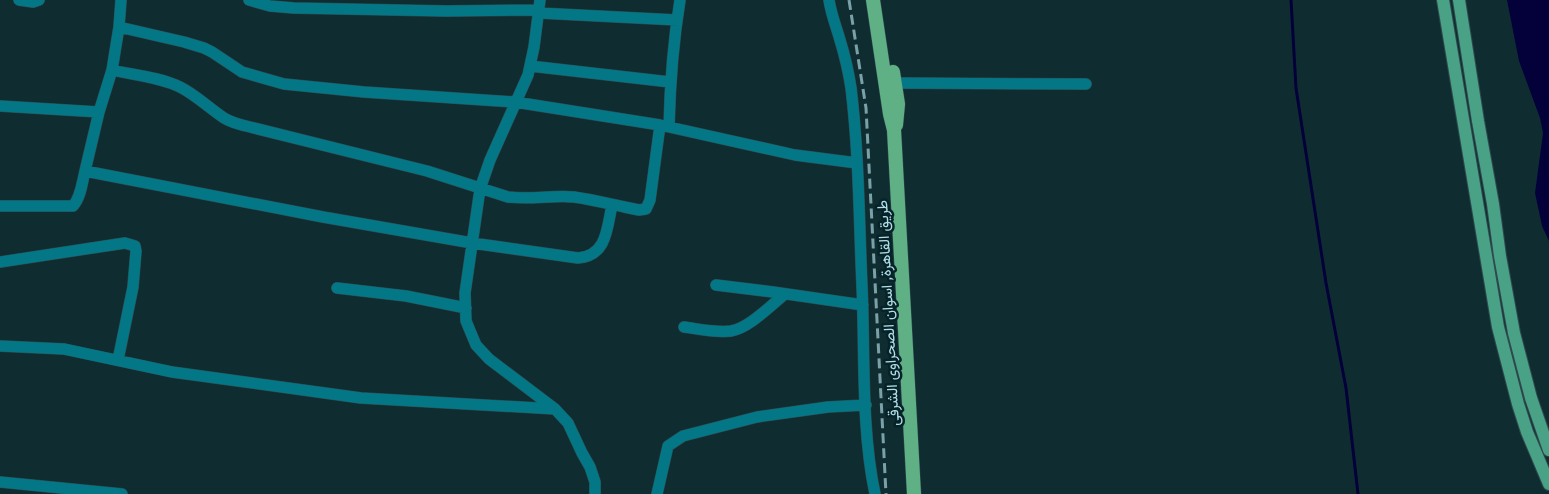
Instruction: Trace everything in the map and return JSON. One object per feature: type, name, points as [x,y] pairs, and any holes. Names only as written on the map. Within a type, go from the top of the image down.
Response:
[{"type":"highway","name":"طريق القاهرة, اسوان الصحراوى الشرقى","points":[[874,0],[890,114],[894,130],[914,494]]},
{"type":"highway","name":"طريق القاهرة, اسوان الصحراوى الشرقى","points":[[882,0],[898,104],[897,122],[894,130]]},
{"type":"main road","points":[[1443,0],[1498,327],[1527,432],[1549,484]]},
{"type":"main road","points":[[1459,0],[1514,333],[1531,398],[1549,450]]},
{"type":"main road","points":[[1474,183],[1489,182]]},
{"type":"street","points":[[19,0],[33,2],[39,0]]},
{"type":"street","points":[[0,206],[73,206],[77,201],[99,112],[112,70],[121,0]]},
{"type":"street","points":[[249,0],[270,6],[294,8],[446,12],[539,8],[677,20]]},
{"type":"street","points":[[112,70],[179,86],[225,119],[250,127],[427,171],[508,197],[574,197],[639,210],[646,209],[648,205],[664,126],[680,0]]},
{"type":"street","points":[[829,0],[832,16],[841,41],[850,87],[857,163],[866,405],[871,473],[876,494]]},
{"type":"street","points":[[539,8],[528,75],[490,160],[480,189],[465,293],[466,321],[476,345],[489,359],[555,409],[568,424],[590,467],[595,482],[595,494]]},
{"type":"street","points":[[118,27],[204,48],[242,72],[284,84],[364,92],[515,102],[664,126],[795,155],[857,163]]},
{"type":"street","points":[[530,66],[670,82]]},
{"type":"street","points":[[895,83],[1086,84]]},
{"type":"street","points":[[0,106],[99,112]]},
{"type":"street","points":[[84,171],[314,216],[472,243],[578,258],[590,256],[602,244],[612,205]]},
{"type":"street","points":[[0,262],[125,244],[135,246],[133,287],[118,360]]},
{"type":"street","points":[[716,286],[863,305]]},
{"type":"street","points":[[337,288],[406,296],[466,308]]},
{"type":"street","points":[[684,327],[720,331],[731,331],[741,328],[785,294]]},
{"type":"street","points":[[0,346],[64,349],[172,372],[361,398],[555,409]]},
{"type":"street","points":[[657,494],[668,446],[683,436],[757,417],[828,407],[866,405]]},
{"type":"street","points":[[1,486],[122,494]]},
{"type":"shaded area","points":[[1507,0],[1549,0],[1549,241],[1542,226],[1535,193],[1543,133],[1540,118],[1519,61]]},
{"type":"waterway","points":[[1291,0],[1296,88],[1326,283],[1346,388],[1358,494]]},
{"type":"railway","points":[[849,0],[866,108],[886,494]]}]
